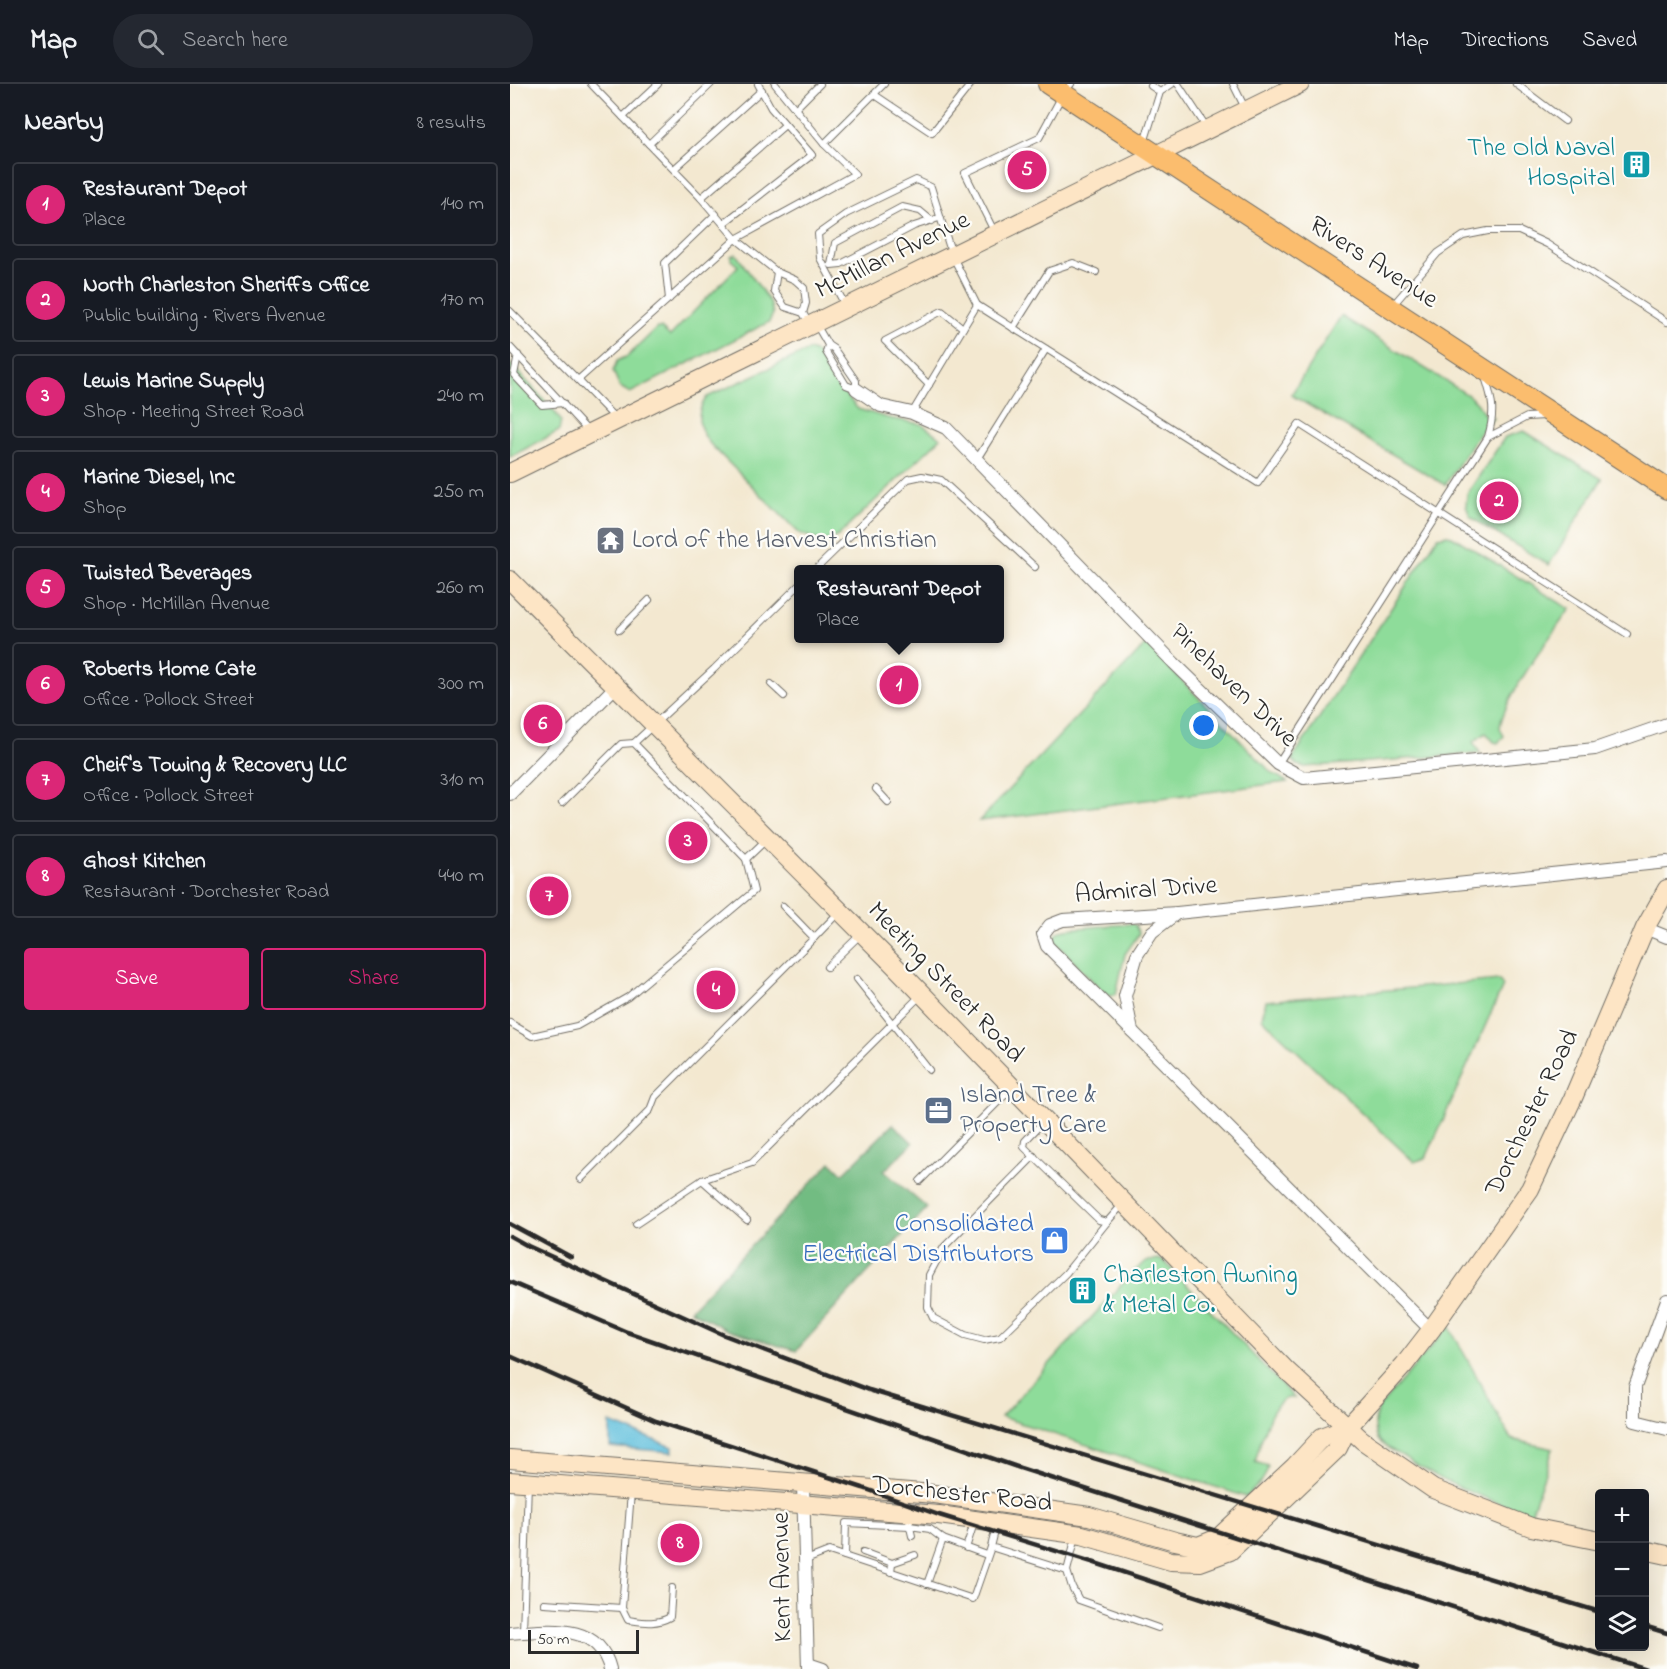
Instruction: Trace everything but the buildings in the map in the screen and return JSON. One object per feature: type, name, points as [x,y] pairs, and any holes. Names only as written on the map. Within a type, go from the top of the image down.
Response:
[{"type":"main road","name":"McMillan Avenue","points":[[510,473],[810,320],[847,308],[995,234],[1149,150],[1208,129],[1289,86]]},
{"type":"main road","name":"Rivers Avenue","points":[[1060,87],[1149,150],[1667,489]]},
{"type":"main road","name":"Meeting Street Road","points":[[510,580],[862,933],[1285,1369],[1372,1449],[1433,1489],[1531,1527],[1595,1540]]},
{"type":"main road","name":"Dorchester Road","points":[[510,1481],[804,1505],[846,1515],[975,1520],[1077,1534],[1171,1561],[1200,1562],[1230,1551],[1338,1448],[1348,1427],[1404,1365],[1431,1330],[1530,1189],[1574,1098],[1645,928],[1667,889]]},
{"type":"main road","name":"Dorchester Road","points":[[510,1459],[908,1492],[1089,1516],[1198,1546],[1218,1538],[1295,1466],[1322,1437],[1348,1427]]},
{"type":"main road","points":[[1649,1551],[1667,1555]]},
{"type":"street","name":"Pinehaven Drive","points":[[856,389],[881,406],[912,413],[946,428],[1174,663],[1278,764],[1304,778],[1594,749],[1667,723]]},
{"type":"street","points":[[510,794],[616,686]]},
{"type":"street","name":"Admiral Drive","points":[[1431,1330],[1047,946],[1043,934],[1050,925],[1063,920],[1177,912],[1667,862]]},
{"type":"street","points":[[1132,1031],[1125,996],[1137,955],[1152,932],[1177,912]]},
{"type":"street","points":[[1645,928],[1667,937]]},
{"type":"street","points":[[1667,1300],[1635,1387],[1635,1420],[1667,1429]]},
{"type":"street","name":"Kent Avenue","points":[[803,1484],[808,1666]]},
{"type":"street","points":[[510,1633],[568,1631],[585,1636],[598,1644],[610,1669]]},
{"type":"street","points":[[808,1666],[823,1669]]},
{"type":"lane","points":[[623,117],[658,84]]},
{"type":"lane","points":[[649,144],[711,84]]},
{"type":"lane","points":[[578,380],[736,238],[855,174],[824,144],[775,84]]},
{"type":"lane","points":[[795,109],[820,84]]},
{"type":"lane","points":[[824,144],[884,84]]},
{"type":"lane","points":[[875,95],[932,133],[971,84]]},
{"type":"lane","points":[[1149,150],[1160,92],[1172,84]]},
{"type":"lane","points":[[1178,84],[1208,129]]},
{"type":"lane","points":[[1233,84],[1246,110]]},
{"type":"lane","points":[[1516,84],[1565,121]]},
{"type":"lane","points":[[595,85],[736,238],[777,272],[795,280],[804,288],[810,320],[828,345],[826,352],[846,385],[856,389]]},
{"type":"lane","points":[[1151,86],[1160,92]]},
{"type":"lane","points":[[674,169],[760,87],[771,108],[812,155],[724,223]]},
{"type":"lane","points":[[995,234],[965,173],[1039,138],[1060,87]]},
{"type":"lane","points":[[701,198],[785,125]]},
{"type":"lane","points":[[847,308],[828,267],[820,258],[818,234],[846,214],[916,180],[931,187],[952,255],[977,305],[1046,349],[1258,483],[1299,424],[1628,634]]},
{"type":"lane","points":[[828,267],[835,243],[902,207],[920,211],[932,221]]},
{"type":"lane","points":[[669,298],[665,263],[716,214]]},
{"type":"lane","points":[[828,267],[841,264],[914,226],[939,218]]},
{"type":"lane","points":[[1391,307],[1438,253],[1463,236],[1488,231],[1519,231],[1547,244],[1667,322]]},
{"type":"lane","points":[[1013,327],[1049,271],[1073,263],[1096,272]]},
{"type":"lane","points":[[777,272],[774,291],[785,307],[810,320]]},
{"type":"lane","points":[[912,413],[977,305]]},
{"type":"lane","points":[[929,385],[885,341],[942,311],[963,328]]},
{"type":"lane","points":[[510,312],[617,420]]},
{"type":"lane","points":[[510,347],[591,433]]},
{"type":"lane","points":[[977,460],[1046,349]]},
{"type":"lane","points":[[519,356],[514,375],[543,405],[563,403]]},
{"type":"lane","points":[[1278,764],[1488,437],[1493,418],[1493,400],[1482,368]]},
{"type":"lane","points":[[1488,437],[1527,417],[1555,416]]},
{"type":"lane","points":[[820,565],[908,479],[922,476],[941,480],[1035,567]]},
{"type":"lane","points":[[561,803],[621,744],[634,743],[794,590]]},
{"type":"lane","points":[[619,630],[649,600]]},
{"type":"lane","points":[[771,684],[784,696]]},
{"type":"lane","points":[[510,1023],[532,1036],[577,1026],[628,997],[754,891],[746,859],[634,743]]},
{"type":"lane","points":[[876,789],[888,802]]},
{"type":"lane","points":[[746,859],[767,839]]},
{"type":"lane","points":[[783,906],[814,938]]},
{"type":"lane","points":[[581,1179],[650,1110],[656,1097],[840,912]]},
{"type":"lane","points":[[827,967],[862,933]]},
{"type":"lane","points":[[857,980],[929,1070]]},
{"type":"lane","points":[[636,1224],[702,1180],[752,1163],[921,994]]},
{"type":"lane","points":[[920,1181],[1012,1088]]},
{"type":"lane","points":[[1044,1120],[1025,1140],[1024,1147],[1099,1220],[1107,1222]]},
{"type":"lane","points":[[1034,1156],[944,1247],[929,1275],[928,1307],[933,1318],[965,1335],[984,1340],[1000,1337],[1066,1273],[1124,1202]]},
{"type":"lane","points":[[702,1180],[747,1220]]},
{"type":"lane","points":[[523,1632],[528,1483]]},
{"type":"lane","points":[[632,1491],[622,1608],[628,1620],[648,1623],[662,1622],[670,1617],[672,1588]]},
{"type":"lane","points":[[908,1492],[912,1536]]},
{"type":"lane","points":[[846,1515],[857,1524],[859,1533]]},
{"type":"lane","points":[[845,1556],[846,1515]]},
{"type":"lane","points":[[857,1524],[891,1526],[909,1519],[930,1529],[943,1539],[987,1555]]},
{"type":"lane","points":[[966,1548],[975,1520]]},
{"type":"lane","points":[[805,1560],[829,1551],[973,1599],[996,1523]]},
{"type":"lane","points":[[872,1524],[875,1534]]},
{"type":"lane","points":[[891,1526],[893,1535]]},
{"type":"lane","points":[[1077,1534],[1067,1571],[1079,1600],[1158,1628]]},
{"type":"lane","points":[[927,1584],[943,1539]]},
{"type":"lane","points":[[990,1547],[1067,1571]]},
{"type":"lane","points":[[863,1552],[892,1563],[915,1555]]},
{"type":"lane","points":[[879,1553],[892,1563]]},
{"type":"lane","points":[[891,1572],[897,1553]]},
{"type":"lane","points":[[544,1603],[622,1608]]},
{"type":"green space","points":[[736,254],[770,302],[773,314],[769,322],[630,393],[620,387],[613,371],[617,361],[628,356],[657,328],[661,328],[670,336],[738,266],[731,260],[731,256]]},
{"type":"green space","points":[[1341,316],[1468,395],[1485,415],[1493,418],[1478,435],[1445,485],[1291,395]]},
{"type":"green space","points":[[809,350],[817,353],[844,393],[858,409],[888,418],[921,424],[941,438],[838,536],[824,542],[799,533],[711,445],[699,421],[700,409],[707,397]]},
{"type":"green space","points":[[510,363],[561,421],[559,431],[510,457]]},
{"type":"green space","points":[[1524,431],[1602,479],[1549,565],[1484,526],[1470,516],[1466,506],[1467,494],[1505,437]]},
{"type":"green space","points":[[1447,535],[1570,609],[1531,664],[1513,695],[1500,724],[1504,736],[1498,743],[1486,733],[1473,742],[1480,753],[1305,767],[1297,765],[1292,759],[1438,537]]},
{"type":"green space","points":[[1146,644],[1271,772],[1287,782],[979,821]]},
{"type":"green space","points":[[1135,925],[1139,934],[1125,954],[1116,994],[1111,996],[1105,994],[1055,942],[1057,934],[1065,929]]},
{"type":"green space","points":[[1499,980],[1503,986],[1426,1158],[1414,1162],[1262,1018],[1266,1001]]},
{"type":"green space","points":[[893,1124],[913,1143],[884,1171],[927,1208],[796,1351],[727,1330],[690,1310],[831,1162],[843,1174]]},
{"type":"green space","points":[[1158,1259],[1165,1262],[1294,1398],[1286,1399],[1279,1404],[1268,1422],[1255,1462],[1268,1466],[1267,1471],[1260,1483],[1246,1497],[1001,1417],[1134,1271],[1146,1262]]},
{"type":"green space","points":[[1449,1326],[1511,1439],[1553,1449],[1531,1514],[1479,1496],[1430,1473],[1386,1447],[1377,1437],[1375,1422],[1380,1406]]},
{"type":"water","points":[[610,1423],[673,1447],[672,1452],[610,1447]]},
{"type":"railway","points":[[510,1224],[571,1257]]},
{"type":"railway","points":[[510,1236],[724,1335],[869,1390],[1595,1610]]},
{"type":"railway","points":[[510,1282],[627,1332],[1020,1468],[1646,1669]]},
{"type":"railway","points":[[510,1356],[656,1421],[1417,1669]]},
{"type":"railway","points":[[1649,1628],[1667,1633]]},
{"type":"place","name":"The Old Naval Hospital","points":[[1636,164]]},
{"type":"place","name":"Twisted Beverages","points":[[1027,170]]},
{"type":"place","name":"North Charleston Sheriffs Office","points":[[1499,501]]},
{"type":"place","name":"Lord of the Harvest Christian","points":[[611,541]]},
{"type":"place","name":"Restaurant Depot","points":[[899,685]]},
{"type":"place","name":"Roberts Home Cate","points":[[543,724]]},
{"type":"place","name":"Lewis Marine Supply","points":[[688,841]]},
{"type":"place","name":"Cheif's Towing & Recovery LLC","points":[[549,896]]},
{"type":"place","name":"Marine Diesel, Inc","points":[[716,990]]},
{"type":"place","name":"Island Tree & Property Care","points":[[939,1111]]},
{"type":"place","name":"Consolidated Electrical Distributors","points":[[1055,1240]]},
{"type":"place","name":"Charleston Awning & Metal Co.","points":[[1082,1291]]},
{"type":"place","name":"Ghost Kitchen","points":[[680,1543]]}]
